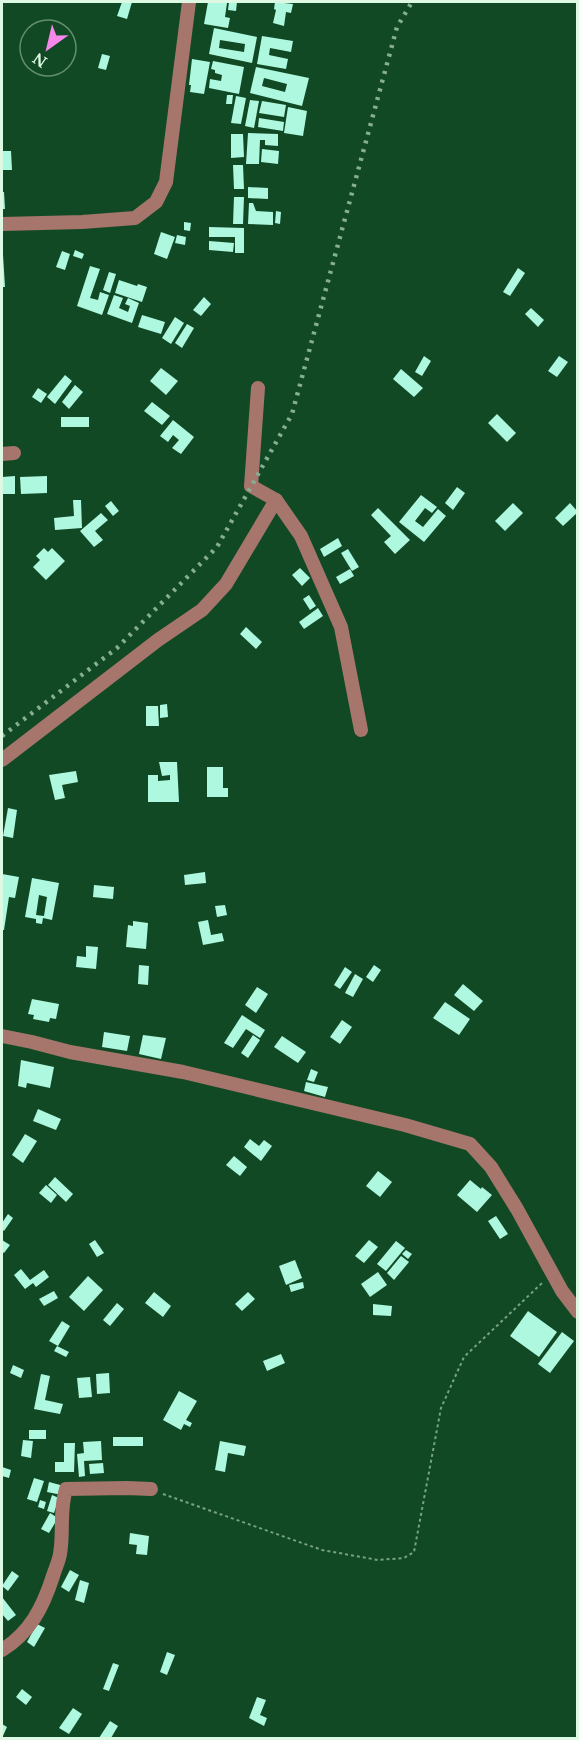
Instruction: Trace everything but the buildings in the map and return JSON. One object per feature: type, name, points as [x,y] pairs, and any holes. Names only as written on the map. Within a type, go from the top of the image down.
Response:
[{"type":"street","points":[[2,224],[135,218],[156,202],[166,182],[189,2]]},
{"type":"street","points":[[258,388],[251,486],[276,500],[301,536],[341,627],[361,730]]},
{"type":"street","points":[[2,760],[158,640],[202,610],[226,584],[276,500]]},
{"type":"street","points":[[2,1036],[70,1052],[183,1072],[405,1125],[470,1144],[491,1167],[562,1291],[578,1312]]},
{"type":"street","points":[[2,1650],[11,1645],[34,1622],[45,1600],[60,1553],[62,1503],[66,1489],[151,1489]]},
{"type":"path","points":[[151,1489],[322,1550],[378,1560],[404,1558],[414,1552],[441,1408],[464,1356],[553,1273]]},
{"type":"railway","points":[[2,736],[117,648],[217,547],[292,414],[397,27],[412,2]]}]
